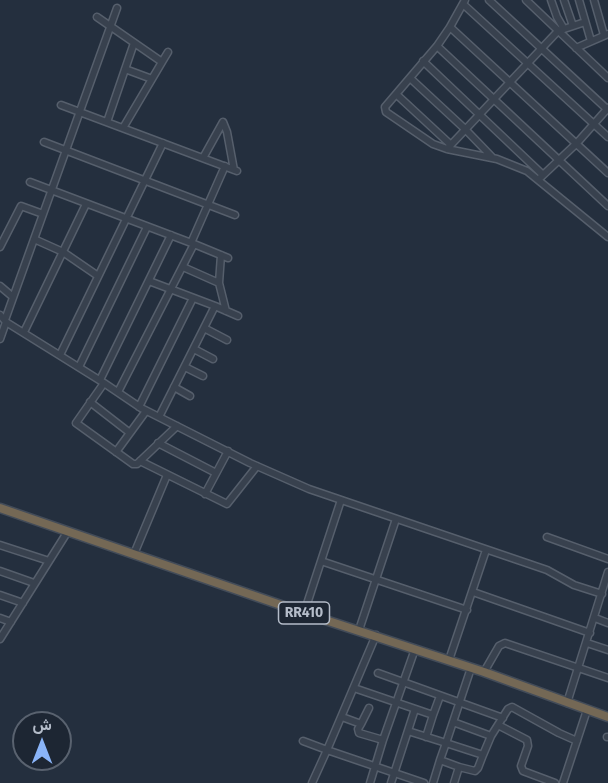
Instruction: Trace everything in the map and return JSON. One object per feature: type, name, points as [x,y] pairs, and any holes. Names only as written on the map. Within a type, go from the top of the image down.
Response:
[{"type":"highway","name":"RR410","points":[[0,508],[304,613],[484,672],[608,717]]},
{"type":"street","points":[[489,0],[608,109],[541,177]]},
{"type":"street","points":[[526,0],[561,30],[576,48],[608,78]]},
{"type":"street","points":[[551,0],[561,30]]},
{"type":"street","points":[[564,0],[573,26]]},
{"type":"street","points":[[579,0],[591,41]]},
{"type":"street","points":[[576,48],[606,34],[594,0]]},
{"type":"street","points":[[541,177],[492,157],[433,144],[386,112],[385,107],[437,46],[464,2],[608,137]]},
{"type":"street","points":[[0,339],[3,319],[52,191],[117,8]]},
{"type":"street","points":[[97,17],[162,62]]},
{"type":"street","points":[[449,147],[561,30],[585,22]]},
{"type":"street","points":[[450,27],[608,173]]},
{"type":"street","points":[[107,122],[134,43]]},
{"type":"street","points":[[437,46],[608,206]]},
{"type":"street","points":[[123,128],[168,52]]},
{"type":"street","points":[[423,61],[541,177],[608,237]]},
{"type":"street","points":[[125,69],[152,79]]},
{"type":"street","points":[[410,78],[492,157]]},
{"type":"street","points":[[396,94],[449,147]]},
{"type":"street","points":[[62,105],[203,158],[236,170],[223,122],[203,158]]},
{"type":"street","points":[[44,142],[235,215]]},
{"type":"street","points":[[60,355],[163,143]]},
{"type":"street","points":[[118,392],[183,267],[225,166]]},
{"type":"street","points":[[30,182],[224,257],[219,282],[226,311]]},
{"type":"street","points":[[24,332],[86,204]]},
{"type":"street","points":[[0,247],[21,206],[43,214]]},
{"type":"street","points":[[80,367],[147,227]]},
{"type":"street","points":[[171,236],[102,381],[76,423],[134,464],[177,426]]},
{"type":"street","points":[[34,239],[63,252],[98,276]]},
{"type":"street","points":[[183,267],[219,282]]},
{"type":"street","points":[[148,281],[238,316]]},
{"type":"street","points":[[0,286],[13,297]]},
{"type":"street","points":[[139,407],[193,298]]},
{"type":"street","points":[[159,417],[215,306]]},
{"type":"street","points":[[3,319],[139,407],[257,466],[309,489],[547,570],[608,601]]},
{"type":"street","points":[[204,328],[227,340]]},
{"type":"street","points":[[194,349],[213,358]]},
{"type":"street","points":[[185,366],[203,376]]},
{"type":"street","points":[[174,387],[190,396]]},
{"type":"street","points":[[90,402],[130,433]]},
{"type":"street","points":[[116,453],[146,411]]},
{"type":"street","points":[[158,443],[216,473]]},
{"type":"street","points":[[205,494],[228,451]]},
{"type":"street","points":[[140,461],[228,504],[257,466]]},
{"type":"street","points":[[134,554],[167,475]]},
{"type":"street","points":[[304,613],[341,500]]},
{"type":"street","points":[[359,630],[396,519]]},
{"type":"street","points":[[0,639],[68,531]]},
{"type":"street","points":[[547,537],[608,560]]},
{"type":"street","points":[[0,545],[49,561]]},
{"type":"street","points":[[449,660],[486,550]]},
{"type":"street","points":[[321,561],[466,610]]},
{"type":"street","points":[[0,571],[34,584]]},
{"type":"street","points":[[567,703],[608,575]]},
{"type":"street","points":[[473,592],[590,633]]},
{"type":"street","points":[[0,595],[24,603]]},
{"type":"street","points":[[0,618],[11,622]]},
{"type":"street","points":[[595,618],[608,623]]},
{"type":"street","points":[[312,783],[376,635]]},
{"type":"street","points":[[484,672],[502,643],[608,678]]},
{"type":"street","points":[[587,644],[608,650]]},
{"type":"street","points":[[370,783],[415,650]]},
{"type":"street","points":[[433,783],[471,668]]},
{"type":"street","points":[[378,673],[403,684],[503,718]]},
{"type":"street","points":[[354,688],[433,715]]},
{"type":"street","points":[[426,737],[440,696]]},
{"type":"street","points":[[440,760],[459,768],[475,771],[490,736],[508,709],[512,707],[577,741]]},
{"type":"street","points":[[369,708],[358,730],[359,733],[383,740]]},
{"type":"street","points":[[391,783],[415,709]]},
{"type":"street","points":[[563,783],[587,710]]},
{"type":"street","points":[[342,717],[361,723]]},
{"type":"street","points":[[453,722],[490,736]]},
{"type":"street","points":[[498,724],[527,740],[528,746],[520,766],[523,771],[555,783]]},
{"type":"street","points":[[408,731],[483,755]]},
{"type":"street","points":[[303,741],[412,781],[424,783]]},
{"type":"street","points":[[454,783],[459,768]]}]
